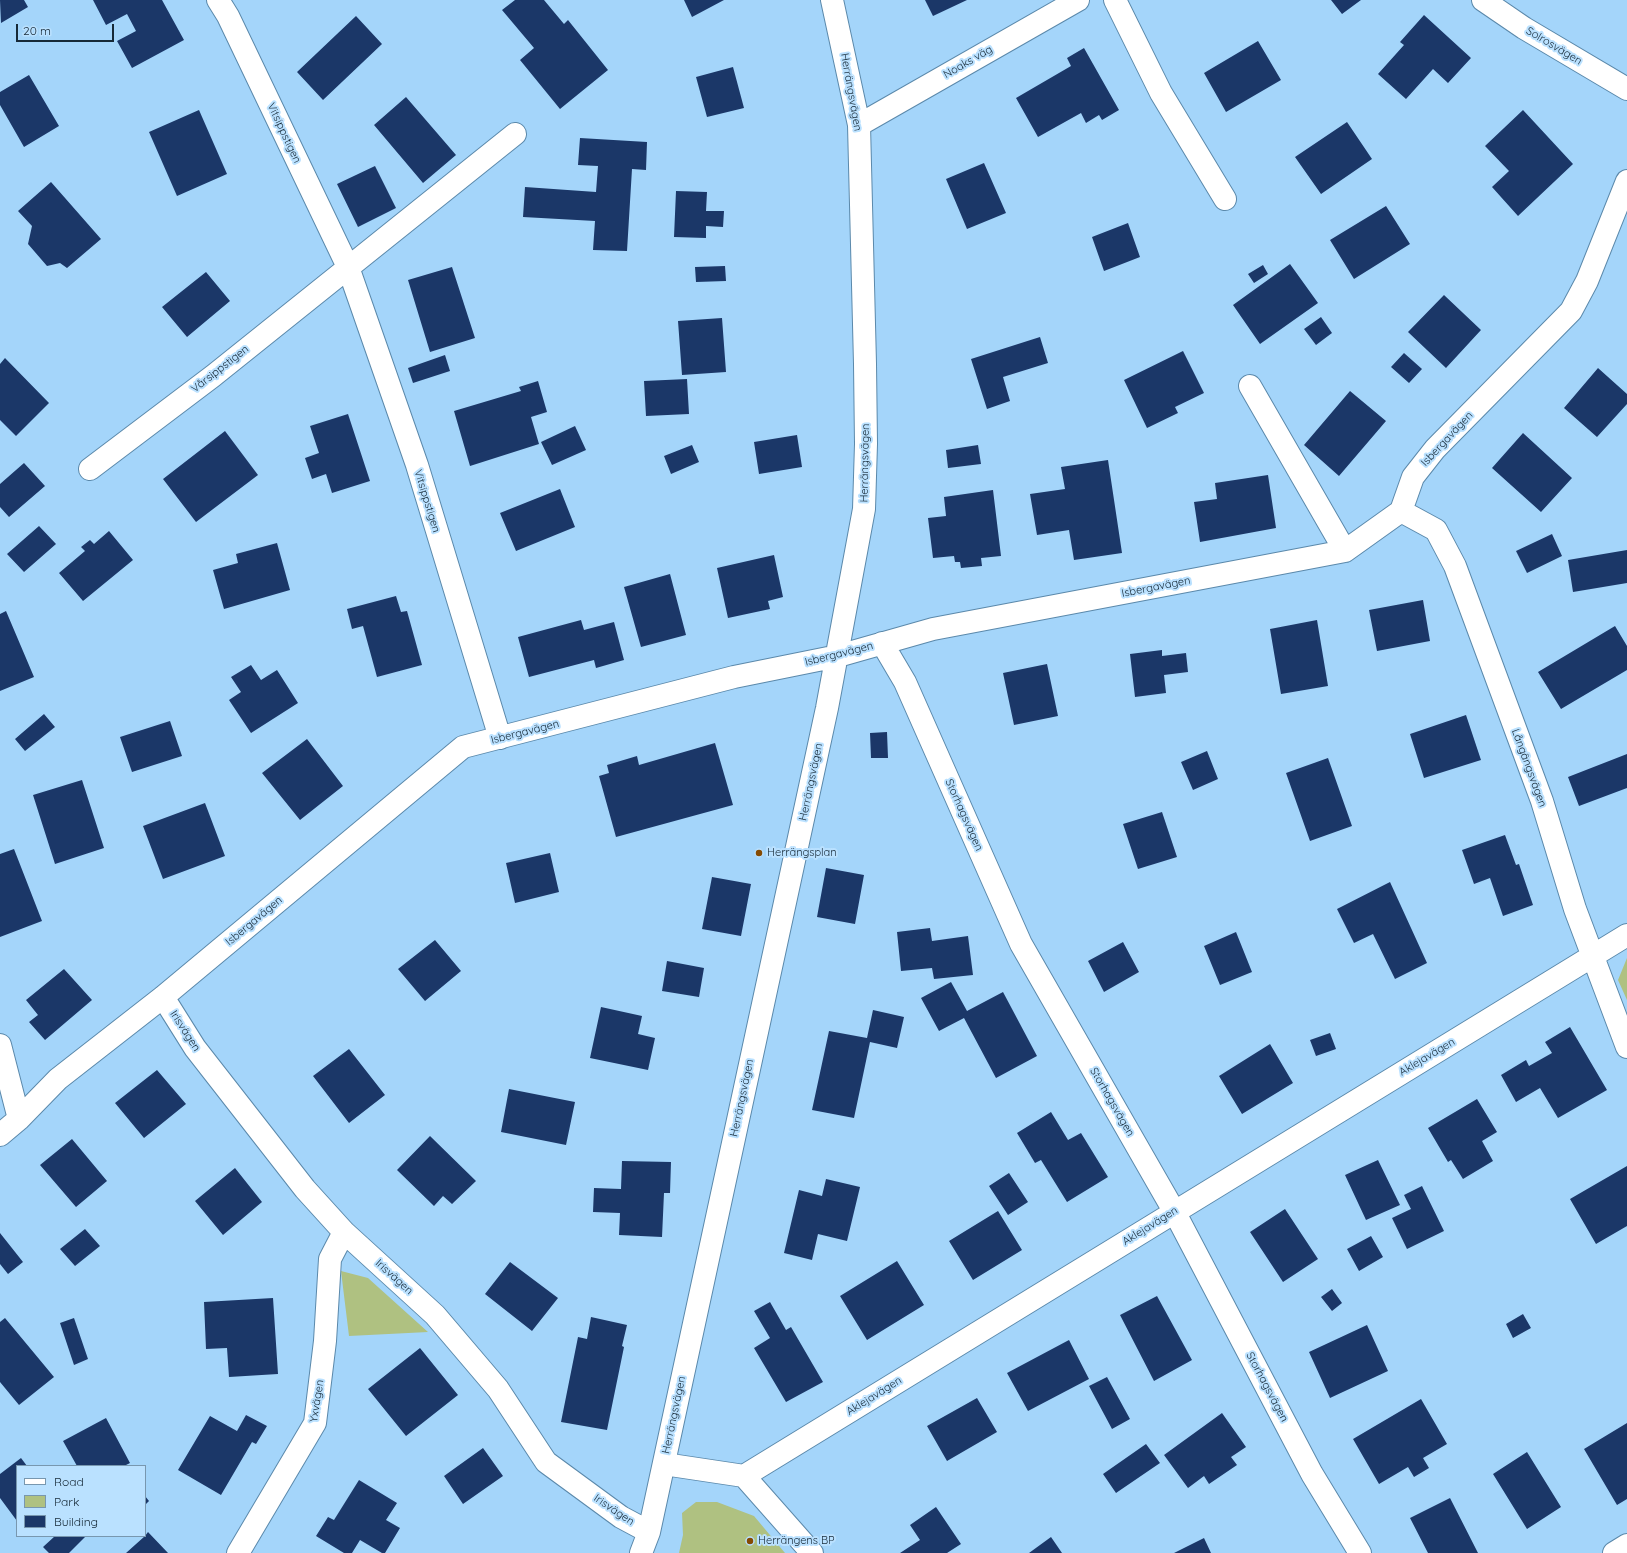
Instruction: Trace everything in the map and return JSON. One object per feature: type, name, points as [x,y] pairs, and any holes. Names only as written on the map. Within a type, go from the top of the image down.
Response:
[{"type":"street","name":"Vitsippstigen","points":[[218,0],[228,16],[348,267],[417,465],[500,738]]},
{"type":"street","name":"Herrängsvägen","points":[[641,1553],[649,1532],[664,1464],[838,656],[847,595],[864,509],[865,404],[859,125],[832,0]]},
{"type":"street","name":"Noaks väg","points":[[859,125],[1078,0]]},
{"type":"street","points":[[1115,0],[1161,93],[1225,199]]},
{"type":"street","name":"Solrosvägen","points":[[1483,0],[1524,28],[1627,89]]},
{"type":"street","points":[[348,267],[515,134]]},
{"type":"street","name":"Isbergavägen","points":[[0,1135],[19,1120],[58,1079],[163,997],[463,747],[734,677],[838,656],[933,629],[1345,551],[1401,511],[1413,477],[1435,449],[1571,310],[1587,282],[1627,181]]},
{"type":"street","name":"Vårsippstigen","points":[[90,469],[212,376],[348,267]]},
{"type":"street","points":[[1250,386],[1345,551]]},
{"type":"street","name":"Långängsvägen","points":[[1401,511],[1436,530],[1455,566],[1542,801],[1575,909],[1627,1047]]},
{"type":"street","name":"Storhagsvägen","points":[[882,643],[905,682],[1021,944],[1174,1211],[1312,1474],[1360,1553]]},
{"type":"street","name":"Aklejavägen","points":[[744,1476],[1174,1211],[1627,935]]},
{"type":"street","name":"Irisvägen","points":[[163,997],[194,1048],[305,1189],[344,1232],[435,1315],[498,1389],[546,1462],[621,1517],[649,1532]]},
{"type":"street","points":[[0,1045],[19,1120]]},
{"type":"street","name":"Yxvägen","points":[[238,1553],[315,1423],[324,1341],[330,1259],[344,1232]]},
{"type":"street","points":[[664,1464],[744,1476],[812,1553]]},
{"type":"street","points":[[1614,1553],[1627,1545]]},
{"type":"green space","points":[[1627,958],[1627,1000],[1618,980]]},
{"type":"green space","points":[[341,1271],[368,1278],[428,1332],[349,1336]]},
{"type":"green space","points":[[696,1502],[717,1502],[754,1516],[785,1553],[679,1553],[683,1535],[682,1513]]},
{"type":"building","points":[[0,0],[24,0],[28,7],[1,23]]},
{"type":"building","points":[[93,0],[162,0],[184,40],[132,68],[117,41],[136,31],[127,14],[106,25]]},
{"type":"building","points":[[515,0],[544,0],[564,24],[568,20],[608,70],[560,109],[520,60],[534,48],[502,10]]},
{"type":"building","points":[[684,0],[724,0],[692,17]]},
{"type":"building","points":[[925,0],[967,0],[933,16]]},
{"type":"building","points":[[1331,0],[1361,0],[1342,14]]},
{"type":"building","points":[[1424,15],[1471,58],[1448,83],[1433,69],[1406,99],[1378,74],[1404,45],[1400,42]]},
{"type":"building","points":[[356,16],[382,44],[323,100],[297,72]]},
{"type":"building","points":[[1258,41],[1281,80],[1226,112],[1204,73]]},
{"type":"building","points":[[1084,48],[1119,110],[1102,120],[1099,115],[1086,123],[1081,113],[1038,137],[1016,98],[1071,66],[1067,58]]},
{"type":"building","points":[[733,67],[744,108],[707,117],[696,77]]},
{"type":"building","points":[[29,75],[59,126],[24,147],[0,105],[0,92]]},
{"type":"building","points":[[406,97],[456,155],[423,183],[374,125]]},
{"type":"building","points":[[199,110],[227,174],[177,196],[149,132]]},
{"type":"building","points":[[1523,110],[1573,164],[1518,216],[1492,187],[1509,171],[1485,146]]},
{"type":"building","points":[[1347,122],[1372,159],[1321,194],[1295,157]]},
{"type":"building","points":[[580,138],[647,142],[646,170],[632,169],[627,251],[593,250],[595,221],[523,217],[525,187],[596,192],[598,166],[578,165]]},
{"type":"building","points":[[984,163],[1006,213],[967,229],[946,179]]},
{"type":"building","points":[[375,166],[396,208],[358,227],[337,184]]},
{"type":"building","points":[[51,182],[101,239],[67,268],[60,263],[47,266],[28,244],[32,226],[18,211]]},
{"type":"building","points":[[676,191],[707,192],[706,211],[724,211],[723,227],[706,226],[706,238],[674,237]]},
{"type":"building","points":[[1386,206],[1410,244],[1354,279],[1330,240]]},
{"type":"building","points":[[1128,223],[1140,257],[1104,271],[1092,237]]},
{"type":"building","points":[[1290,264],[1318,303],[1260,344],[1233,305]]},
{"type":"building","points":[[1263,265],[1268,274],[1254,283],[1248,274]]},
{"type":"building","points":[[725,266],[726,281],[696,282],[695,267]]},
{"type":"building","points":[[452,267],[475,338],[430,352],[408,280]]},
{"type":"building","points":[[206,272],[230,301],[187,337],[162,307]]},
{"type":"building","points":[[1444,295],[1481,330],[1446,368],[1408,332]]},
{"type":"building","points":[[1321,317],[1332,333],[1316,345],[1304,329]]},
{"type":"building","points":[[722,318],[726,372],[682,375],[678,321]]},
{"type":"building","points":[[1040,337],[1048,363],[1003,377],[1010,401],[987,409],[971,359]]},
{"type":"building","points":[[1183,351],[1204,393],[1175,407],[1178,413],[1147,428],[1124,380]]},
{"type":"building","points":[[1404,353],[1422,369],[1409,383],[1391,367]]},
{"type":"building","points":[[445,355],[450,371],[413,383],[408,368]]},
{"type":"building","points":[[5,358],[49,403],[16,436],[0,420],[0,364]]},
{"type":"building","points":[[1598,368],[1627,394],[1627,404],[1597,437],[1564,408]]},
{"type":"building","points":[[687,379],[689,414],[646,416],[644,381]]},
{"type":"building","points":[[538,381],[547,412],[531,417],[539,444],[470,466],[454,411],[521,391],[519,387]]},
{"type":"building","points":[[1350,391],[1386,421],[1339,476],[1304,445]]},
{"type":"building","points":[[348,414],[370,481],[332,493],[326,474],[312,479],[305,458],[319,453],[310,426]]},
{"type":"building","points":[[575,426],[586,450],[552,465],[541,442]]},
{"type":"building","points":[[225,431],[258,475],[196,522],[163,479]]},
{"type":"building","points":[[1523,433],[1572,478],[1541,512],[1492,468]]},
{"type":"building","points":[[797,435],[802,467],[759,474],[754,442]]},
{"type":"building","points":[[692,445],[699,462],[671,474],[664,456]]},
{"type":"building","points":[[978,445],[981,464],[948,468],[946,450]]},
{"type":"building","points":[[1108,460],[1122,553],[1074,560],[1069,530],[1037,535],[1030,494],[1065,489],[1061,467]]},
{"type":"building","points":[[24,463],[45,486],[9,517],[0,507],[0,484]]},
{"type":"building","points":[[1268,475],[1276,528],[1200,542],[1194,502],[1217,499],[1215,483]]},
{"type":"building","points":[[560,489],[575,527],[516,551],[500,513]]},
{"type":"building","points":[[993,490],[1001,556],[981,558],[982,566],[961,568],[960,562],[955,562],[954,556],[933,558],[928,518],[946,516],[944,497]]},
{"type":"building","points":[[39,526],[56,544],[24,572],[7,554]]},
{"type":"building","points":[[109,531],[133,560],[83,601],[59,573],[85,551],[81,547],[90,540],[94,544]]},
{"type":"building","points":[[1552,534],[1562,556],[1527,573],[1516,551]]},
{"type":"building","points":[[277,543],[290,590],[224,609],[213,570],[238,563],[236,554]]},
{"type":"building","points":[[1627,550],[1627,583],[1573,592],[1568,560]]},
{"type":"building","points":[[774,555],[783,597],[768,601],[770,609],[728,618],[717,568]]},
{"type":"building","points":[[670,574],[686,635],[641,647],[624,587]]},
{"type":"building","points":[[396,596],[401,612],[407,611],[422,665],[377,677],[363,626],[352,629],[347,609]]},
{"type":"building","points":[[1423,600],[1430,641],[1377,651],[1369,610]]},
{"type":"building","points":[[6,611],[34,677],[0,691],[0,614]]},
{"type":"building","points":[[581,620],[584,630],[614,622],[624,660],[596,668],[594,660],[529,677],[518,637]]},
{"type":"building","points":[[1317,620],[1328,686],[1281,694],[1270,629]]},
{"type":"building","points":[[1615,626],[1627,646],[1627,670],[1561,709],[1538,672]]},
{"type":"building","points":[[1162,650],[1162,656],[1186,653],[1188,672],[1164,675],[1166,693],[1135,697],[1130,654]]},
{"type":"building","points":[[1047,664],[1058,716],[1014,725],[1003,673]]},
{"type":"building","points":[[251,665],[261,680],[277,670],[298,703],[251,733],[229,700],[241,692],[231,677]]},
{"type":"building","points":[[44,714],[55,727],[25,751],[15,739]]},
{"type":"building","points":[[1466,715],[1481,760],[1424,778],[1410,734]]},
{"type":"building","points":[[170,721],[182,756],[132,772],[120,737]]},
{"type":"building","points":[[887,732],[888,758],[871,758],[870,733]]},
{"type":"building","points":[[307,739],[343,786],[300,820],[262,773]]},
{"type":"building","points":[[715,743],[733,805],[616,837],[599,776],[609,773],[607,765],[637,756],[639,765]]},
{"type":"building","points":[[1207,751],[1218,779],[1193,790],[1181,762]]},
{"type":"building","points":[[1627,754],[1627,788],[1579,806],[1568,777]]},
{"type":"building","points":[[1328,758],[1352,826],[1310,841],[1286,773]]},
{"type":"building","points":[[82,780],[104,848],[55,864],[33,795]]},
{"type":"building","points":[[205,803],[225,856],[163,879],[143,826]]},
{"type":"building","points":[[1162,812],[1177,857],[1138,869],[1123,824]]},
{"type":"building","points":[[1505,835],[1516,865],[1519,864],[1533,905],[1503,916],[1490,878],[1474,884],[1462,850]]},
{"type":"building","points":[[14,849],[42,921],[0,937],[0,854]]},
{"type":"building","points":[[550,853],[559,892],[515,903],[506,863]]},
{"type":"building","points":[[826,868],[864,875],[855,924],[817,917]]},
{"type":"building","points":[[712,877],[751,884],[741,936],[702,929]]},
{"type":"building","points":[[1390,882],[1427,963],[1395,979],[1373,934],[1354,943],[1337,909]]},
{"type":"building","points":[[930,928],[932,941],[968,936],[973,975],[934,979],[932,968],[901,971],[897,932]]},
{"type":"building","points":[[1236,932],[1252,972],[1220,985],[1204,946]]},
{"type":"building","points":[[435,940],[461,971],[425,1001],[398,969]]},
{"type":"building","points":[[1123,942],[1139,972],[1104,992],[1088,961]]},
{"type":"building","points":[[667,961],[704,968],[699,997],[662,991]]},
{"type":"building","points":[[64,969],[92,1000],[45,1040],[29,1022],[38,1015],[26,1000]]},
{"type":"building","points":[[951,982],[967,1011],[1003,992],[1037,1056],[996,1078],[964,1018],[939,1031],[921,998]]},
{"type":"building","points":[[601,1007],[642,1016],[638,1034],[655,1038],[648,1070],[590,1058]]},
{"type":"building","points":[[873,1010],[904,1017],[897,1048],[870,1042],[854,1118],[812,1110],[829,1031],[867,1038]]},
{"type":"building","points":[[1570,1027],[1607,1090],[1558,1118],[1540,1088],[1516,1102],[1501,1075],[1526,1060],[1529,1066],[1552,1053],[1545,1042]]},
{"type":"building","points":[[1330,1033],[1336,1049],[1316,1056],[1310,1040]]},
{"type":"building","points":[[1270,1044],[1293,1083],[1242,1114],[1219,1076]]},
{"type":"building","points":[[349,1049],[385,1095],[349,1123],[313,1076]]},
{"type":"building","points":[[157,1070],[186,1104],[144,1138],[115,1103]]},
{"type":"building","points":[[509,1089],[575,1102],[566,1145],[501,1132]]},
{"type":"building","points":[[1477,1099],[1497,1132],[1482,1141],[1493,1161],[1463,1179],[1451,1160],[1448,1162],[1428,1128]]},
{"type":"building","points":[[1051,1112],[1068,1140],[1081,1133],[1108,1177],[1067,1202],[1041,1160],[1035,1163],[1017,1133]]},
{"type":"building","points":[[430,1136],[476,1181],[452,1204],[443,1196],[434,1206],[397,1170]]},
{"type":"building","points":[[72,1139],[107,1181],[76,1207],[40,1165]]},
{"type":"building","points":[[1378,1160],[1400,1205],[1366,1220],[1345,1175]]},
{"type":"building","points":[[622,1161],[671,1162],[670,1193],[664,1193],[662,1237],[619,1235],[620,1213],[593,1212],[594,1188],[621,1189]]},
{"type":"building","points":[[1627,1166],[1627,1226],[1596,1244],[1570,1199]]},
{"type":"building","points":[[235,1168],[262,1202],[223,1235],[195,1201]]},
{"type":"building","points":[[1009,1173],[1028,1202],[1008,1215],[989,1186]]},
{"type":"building","points":[[826,1179],[860,1187],[847,1241],[818,1234],[812,1260],[784,1253],[799,1190],[822,1196]]},
{"type":"building","points":[[1422,1186],[1444,1231],[1407,1249],[1392,1218],[1411,1209],[1404,1195]]},
{"type":"building","points":[[1285,1209],[1318,1259],[1283,1282],[1250,1232]]},
{"type":"building","points":[[998,1211],[1022,1250],[973,1280],[949,1241]]},
{"type":"building","points":[[85,1229],[100,1246],[75,1266],[60,1249]]},
{"type":"building","points":[[0,1233],[23,1262],[8,1274],[0,1264]]},
{"type":"building","points":[[1371,1236],[1383,1257],[1359,1271],[1347,1249]]},
{"type":"building","points":[[897,1261],[924,1305],[867,1340],[840,1296]]},
{"type":"building","points":[[510,1262],[558,1298],[532,1331],[485,1294]]},
{"type":"building","points":[[1332,1289],[1342,1303],[1332,1311],[1321,1297]]},
{"type":"building","points":[[1157,1296],[1192,1360],[1154,1381],[1120,1315]]},
{"type":"building","points":[[273,1298],[278,1374],[229,1377],[227,1348],[206,1349],[204,1302]]},
{"type":"building","points":[[770,1302],[786,1330],[791,1327],[823,1382],[786,1402],[754,1348],[770,1338],[754,1311]]},
{"type":"building","points":[[1523,1314],[1531,1328],[1513,1338],[1506,1324]]},
{"type":"building","points":[[591,1317],[627,1325],[607,1430],[561,1422],[578,1337],[587,1339]]},
{"type":"building","points":[[5,1318],[54,1377],[19,1405],[0,1382],[0,1322]]},
{"type":"building","points":[[74,1318],[88,1359],[74,1365],[60,1323]]},
{"type":"building","points":[[1367,1325],[1388,1371],[1330,1398],[1309,1352]]},
{"type":"building","points":[[1069,1340],[1089,1379],[1028,1411],[1007,1373]]},
{"type":"building","points":[[420,1348],[458,1395],[406,1436],[368,1389]]},
{"type":"building","points":[[1107,1377],[1130,1419],[1112,1429],[1089,1386]]},
{"type":"building","points":[[977,1398],[997,1432],[947,1461],[927,1426]]},
{"type":"building","points":[[1421,1399],[1447,1444],[1423,1458],[1429,1468],[1414,1477],[1408,1467],[1379,1484],[1353,1439]]},
{"type":"building","points":[[1222,1413],[1246,1447],[1231,1457],[1237,1465],[1209,1484],[1204,1476],[1188,1488],[1164,1455]]},
{"type":"building","points":[[246,1415],[267,1426],[256,1444],[252,1442],[221,1495],[178,1470],[210,1416],[237,1431]]},
{"type":"building","points":[[106,1418],[130,1463],[126,1465],[76,1465],[63,1441]]},
{"type":"building","points":[[1627,1423],[1627,1499],[1617,1505],[1584,1449]]},
{"type":"building","points":[[1146,1444],[1160,1463],[1116,1493],[1103,1474]]},
{"type":"building","points":[[483,1448],[503,1476],[463,1504],[444,1476]]},
{"type":"building","points":[[1527,1452],[1561,1507],[1527,1529],[1493,1474]]},
{"type":"building","points":[[21,1458],[26,1465],[16,1465],[16,1520],[0,1498],[0,1474]]},
{"type":"building","points":[[359,1480],[397,1503],[386,1520],[400,1528],[385,1553],[382,1553],[360,1540],[352,1553],[344,1553],[316,1536],[328,1517],[334,1520]]},
{"type":"building","points":[[146,1497],[149,1501],[146,1504]]},
{"type":"building","points":[[1450,1498],[1478,1553],[1428,1553],[1410,1518]]},
{"type":"building","points":[[936,1507],[961,1544],[947,1553],[900,1553],[920,1540],[910,1525]]},
{"type":"building","points":[[148,1532],[168,1553],[126,1553],[144,1537],[146,1537]]},
{"type":"building","points":[[54,1537],[85,1537],[69,1553],[49,1553],[43,1547]]},
{"type":"building","points":[[1051,1537],[1062,1553],[1029,1553]]},
{"type":"building","points":[[1204,1538],[1211,1553],[1174,1553]]},
{"type":"place","name":"Herrängsplan","points":[[759,853]]},
{"type":"place","name":"Herrängens BP","points":[[750,1541]]}]
